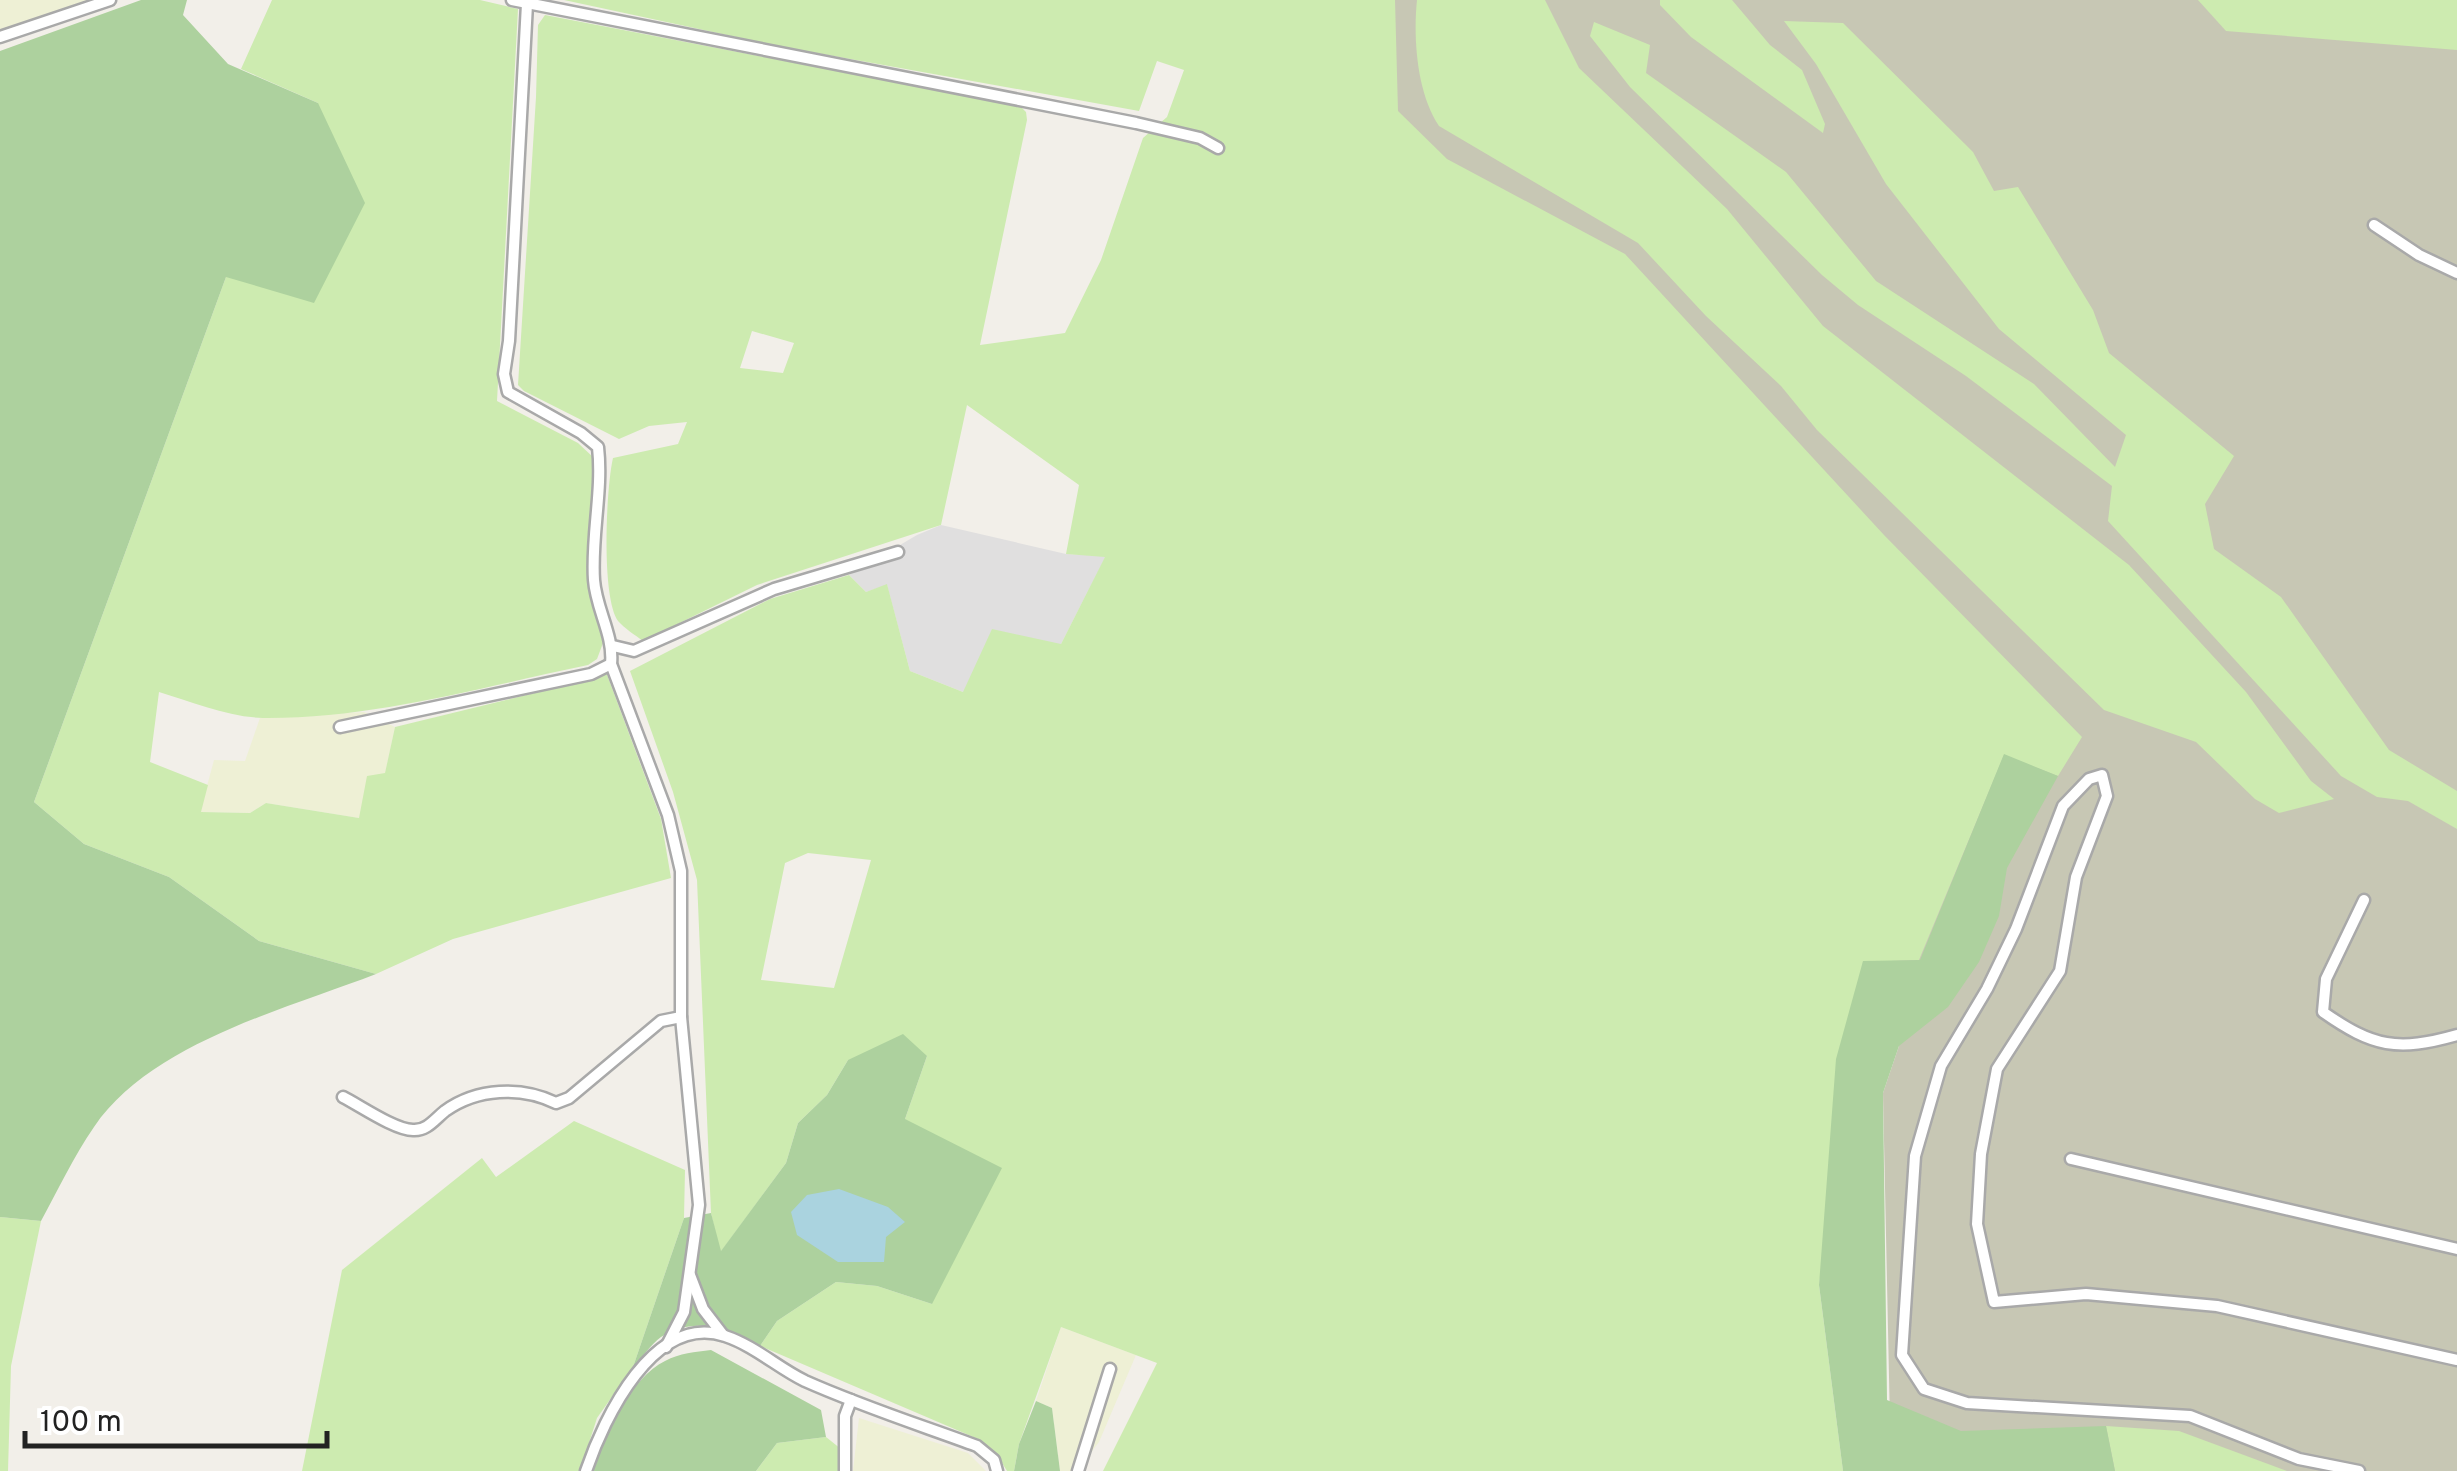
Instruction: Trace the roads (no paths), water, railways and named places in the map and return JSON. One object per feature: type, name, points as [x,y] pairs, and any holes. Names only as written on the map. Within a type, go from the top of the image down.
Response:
[{"type":"lane","points":[[0,37],[110,0]]},
{"type":"lane","points":[[512,0],[1136,122],[1200,138],[1218,148]]},
{"type":"lane","points":[[527,4],[504,374],[508,392],[581,432],[598,447],[594,582],[612,646],[611,664],[668,815],[681,871],[681,1017],[699,1205],[684,1312],[666,1346]]},
{"type":"lane","points":[[2374,225],[2420,256],[2457,273]]},
{"type":"lane","points":[[612,646],[634,652],[774,589],[898,552]]},
{"type":"lane","points":[[340,727],[590,674],[611,664]]},
{"type":"lane","points":[[2359,1471],[2299,1459],[2190,1416],[1967,1403],[1924,1389],[1902,1355],[1915,1156],[1941,1066],[2016,929],[2063,806],[2089,779],[2102,775],[2107,796],[2076,877],[2060,971],[1996,1069],[1981,1154],[1978,1224],[1994,1302],[2086,1294],[2217,1306],[2457,1360]]},
{"type":"lane","points":[[2364,900],[2326,978],[2323,1012],[2355,1034],[2386,1045],[2429,1043],[2457,1035]]},
{"type":"lane","points":[[343,1096],[407,1130],[429,1126],[467,1098],[486,1092],[542,1096],[556,1103],[570,1098],[661,1021],[681,1017]]},
{"type":"lane","points":[[2071,1159],[2457,1249]]},
{"type":"lane","points":[[690,1274],[703,1309],[723,1335],[800,1379],[977,1446],[994,1460],[997,1471]]},
{"type":"lane","points":[[586,1471],[609,1414],[643,1365],[683,1336],[723,1335]]},
{"type":"lane","points":[[1078,1471],[1110,1369]]},
{"type":"lane","points":[[845,1471],[845,1416],[851,1400]]},
{"type":"water","points":[[839,1189],[888,1207],[905,1222],[886,1237],[884,1262],[838,1262],[797,1235],[791,1212],[807,1195]]}]
